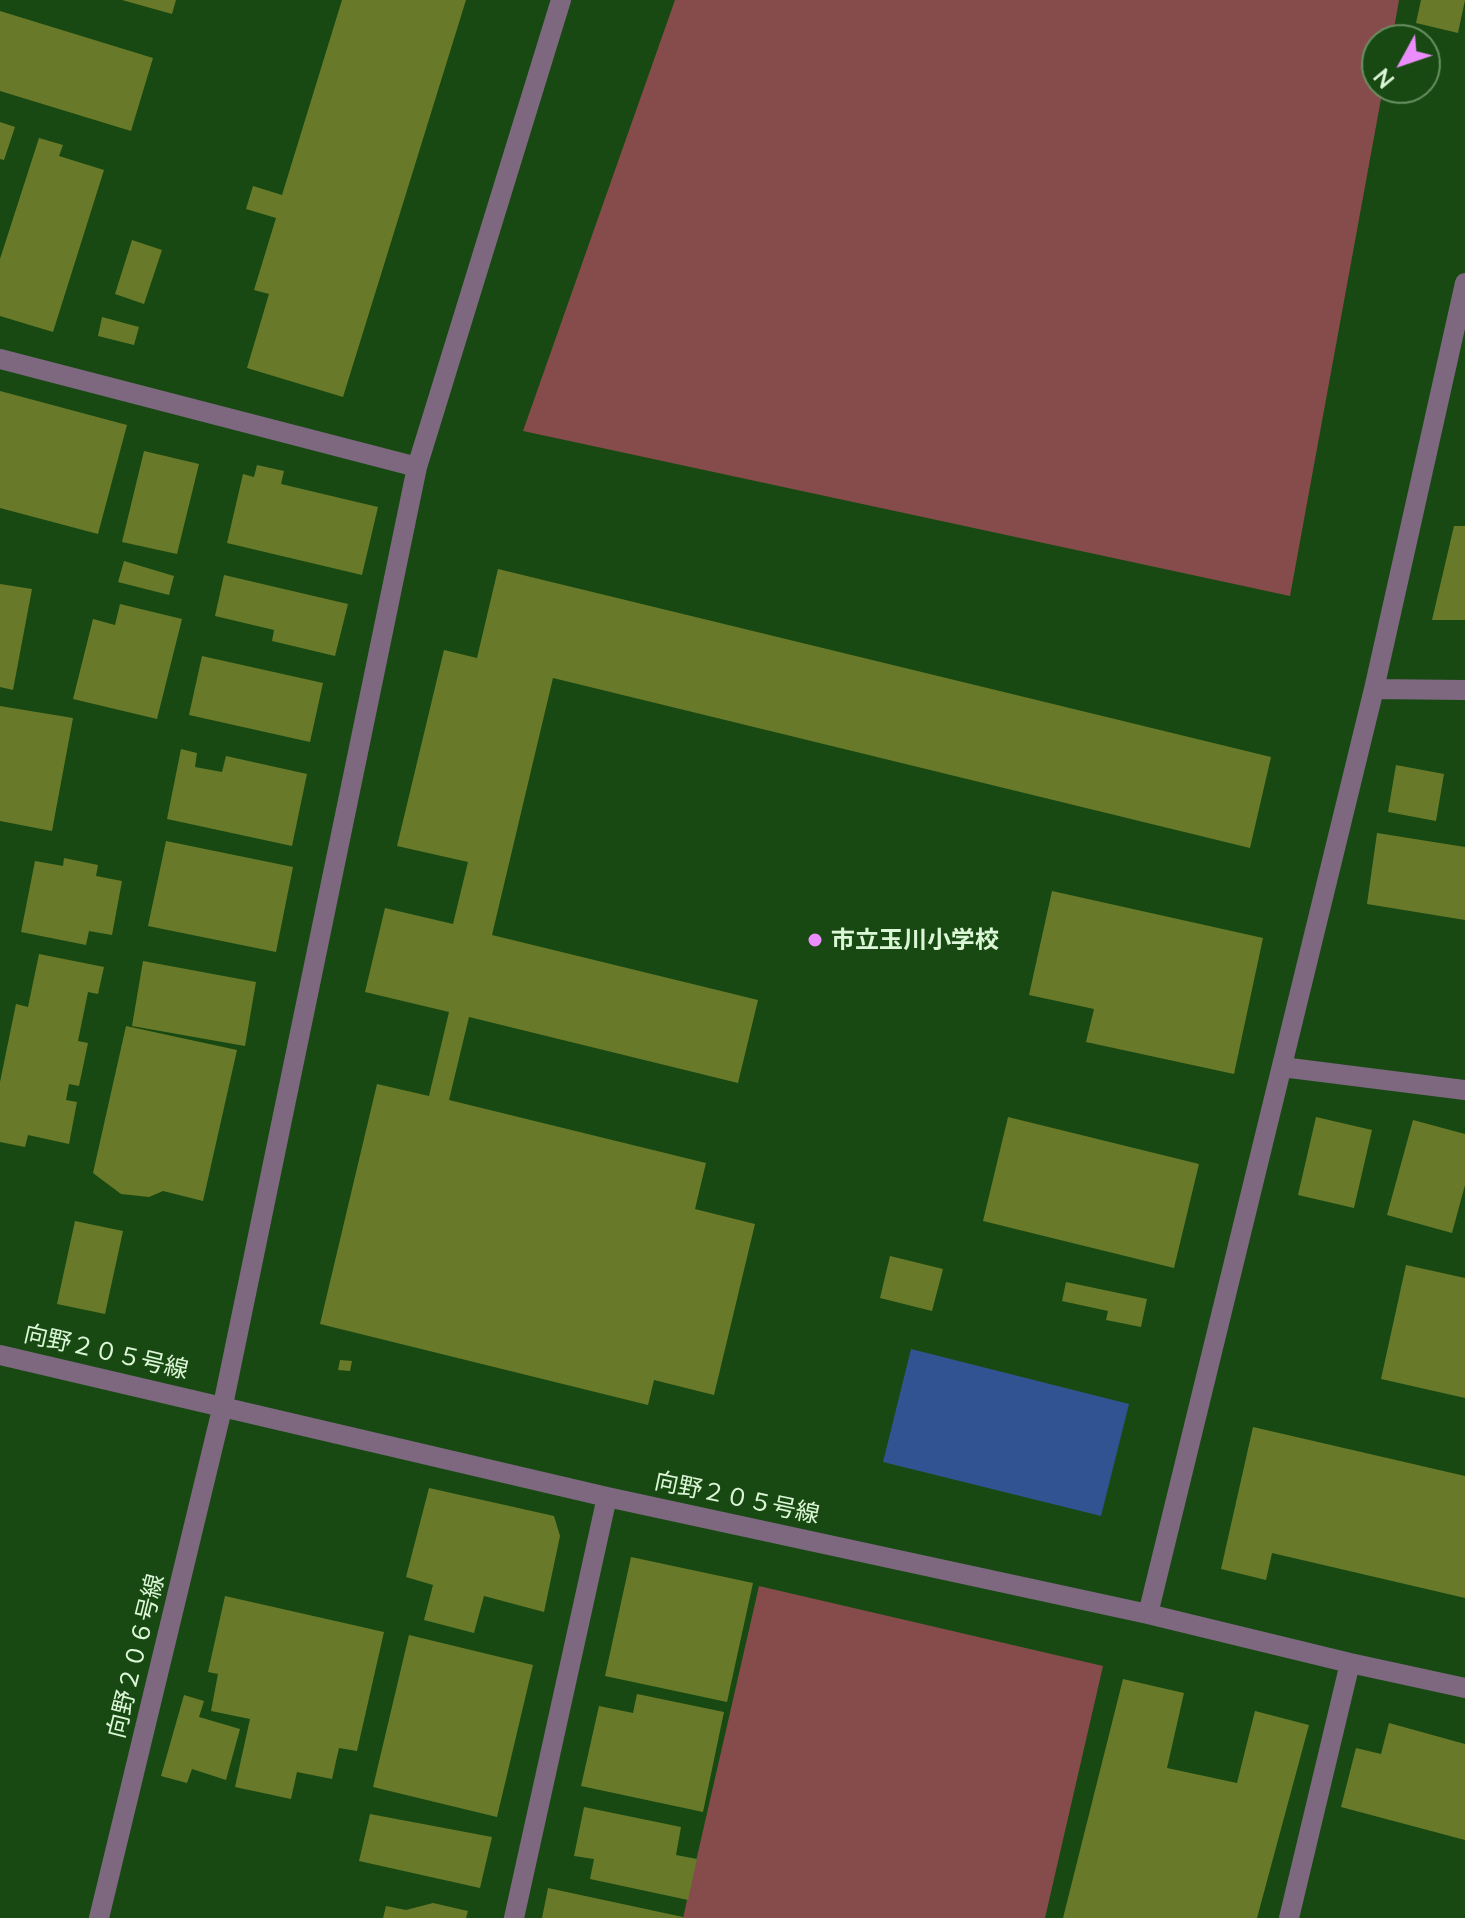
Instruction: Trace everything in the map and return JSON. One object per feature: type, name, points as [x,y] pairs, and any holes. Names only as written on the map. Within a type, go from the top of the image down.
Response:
[{"type":"street","name":"向野２０６号線","points":[[99,1918],[223,1405],[417,467],[561,0]]},
{"type":"street","points":[[1148,1614],[1374,689],[1465,283]]},
{"type":"street","points":[[0,359],[417,467]]},
{"type":"street","points":[[1374,689],[1465,690]]},
{"type":"street","points":[[1282,1067],[1465,1090]]},
{"type":"street","name":"向野２０５号線","points":[[0,1355],[607,1497],[1148,1614],[1465,1688]]},
{"type":"street","points":[[514,1918],[607,1497]]},
{"type":"street","points":[[1289,1918],[1350,1663]]},
{"type":"shaded area","points":[[675,0],[1399,0],[1395,24],[1361,24],[1361,104],[1380,104],[1290,596],[523,431]]},
{"type":"shaded area","points":[[759,1586],[1103,1666],[1045,1918],[683,1918]]},
{"type":"water","points":[[911,1349],[1129,1404],[1101,1516],[883,1462]]},
{"type":"building","points":[[122,0],[176,0],[172,14]]},
{"type":"building","points":[[342,0],[466,0],[343,397],[247,368],[269,294],[254,290],[276,218],[246,209],[253,186],[282,195]]},
{"type":"building","points":[[1421,0],[1465,0],[1458,33],[1441,29],[1441,24],[1416,23]]},
{"type":"building","points":[[0,11],[153,58],[131,131],[0,91]]},
{"type":"building","points":[[0,122],[15,127],[4,160],[0,159]]},
{"type":"building","points":[[39,138],[63,145],[59,156],[104,170],[53,332],[0,316],[0,259]]},
{"type":"building","points":[[132,240],[162,250],[144,304],[115,294]]},
{"type":"building","points":[[102,317],[139,327],[134,345],[98,336]]},
{"type":"building","points":[[0,391],[127,425],[98,534],[0,508]]},
{"type":"building","points":[[144,451],[199,464],[177,554],[122,542]]},
{"type":"building","points":[[257,465],[284,471],[281,484],[378,507],[362,575],[227,543],[243,474],[254,477]]},
{"type":"building","points":[[1454,526],[1465,526],[1465,620],[1432,620]]},
{"type":"building","points":[[124,561],[174,576],[169,595],[118,582]]},
{"type":"building","points":[[498,569],[1271,757],[1250,848],[553,678],[492,935],[758,1000],[738,1083],[469,1017],[449,1100],[706,1163],[695,1209],[755,1224],[714,1395],[654,1380],[648,1405],[320,1324],[377,1084],[429,1096],[449,1012],[365,992],[385,908],[453,924],[468,862],[397,846],[444,650],[477,658]]},
{"type":"building","points":[[224,575],[348,604],[335,656],[272,641],[274,630],[215,616]]},
{"type":"building","points":[[0,584],[32,589],[13,690],[0,687]]},
{"type":"building","points":[[120,604],[182,619],[157,719],[73,699],[93,619],[115,625]]},
{"type":"building","points":[[202,656],[323,683],[310,742],[189,715]]},
{"type":"building","points":[[0,706],[73,718],[52,831],[0,821]]},
{"type":"building","points":[[181,749],[197,753],[195,767],[222,772],[226,756],[307,774],[292,846],[167,819]]},
{"type":"building","points":[[1396,765],[1444,774],[1436,821],[1388,812]]},
{"type":"building","points":[[1377,833],[1465,847],[1465,920],[1367,904]]},
{"type":"building","points":[[166,841],[293,867],[276,952],[148,926]]},
{"type":"building","points":[[64,858],[98,865],[96,876],[122,881],[112,935],[89,931],[86,945],[21,932],[35,861],[63,866]]},
{"type":"building","points":[[1052,891],[1263,938],[1234,1074],[1086,1042],[1094,1009],[1029,995]]},
{"type":"building","points":[[39,954],[104,967],[98,994],[88,992],[78,1041],[88,1043],[79,1086],[69,1084],[66,1100],[77,1102],[69,1144],[28,1135],[25,1147],[0,1142],[0,1082],[16,1004],[28,1007]]},
{"type":"building","points":[[143,961],[256,982],[245,1046],[132,1026]]},
{"type":"building","points":[[126,1026],[237,1050],[203,1201],[163,1191],[149,1197],[121,1194],[93,1173]]},
{"type":"building","points":[[1008,1117],[1199,1164],[1174,1268],[983,1221]]},
{"type":"building","points":[[1316,1117],[1372,1130],[1354,1208],[1298,1195]]},
{"type":"building","points":[[1413,1120],[1465,1134],[1465,1185],[1452,1233],[1387,1215]]},
{"type":"building","points":[[75,1221],[123,1231],[105,1314],[57,1304]]},
{"type":"building","points":[[890,1256],[943,1269],[932,1311],[880,1298]]},
{"type":"building","points":[[1406,1265],[1465,1278],[1465,1398],[1381,1379]]},
{"type":"building","points":[[1066,1282],[1147,1299],[1141,1327],[1106,1320],[1108,1311],[1062,1301]]},
{"type":"building","points":[[340,1360],[352,1361],[350,1371],[338,1370]]},
{"type":"building","points":[[1253,1427],[1465,1476],[1465,1598],[1272,1553],[1266,1580],[1221,1569]]},
{"type":"building","points":[[429,1488],[554,1516],[560,1536],[544,1612],[484,1596],[474,1633],[424,1620],[433,1585],[406,1577]]},
{"type":"building","points":[[631,1557],[753,1583],[727,1702],[605,1676]]},
{"type":"building","points":[[225,1596],[384,1632],[357,1751],[339,1748],[332,1779],[297,1772],[291,1799],[235,1787],[250,1719],[211,1711],[218,1674],[208,1672]]},
{"type":"building","points":[[409,1635],[533,1665],[497,1817],[373,1787]]},
{"type":"building","points":[[1123,1679],[1184,1693],[1167,1768],[1237,1783],[1255,1711],[1309,1725],[1257,1918],[1063,1918]]},
{"type":"building","points":[[637,1694],[724,1712],[703,1812],[581,1786],[599,1706],[633,1713]]},
{"type":"building","points":[[184,1695],[204,1701],[199,1717],[240,1729],[226,1780],[192,1769],[187,1783],[161,1776]]},
{"type":"building","points":[[1389,1723],[1465,1744],[1465,1840],[1341,1807],[1356,1748],[1381,1754]]},
{"type":"building","points":[[584,1807],[681,1827],[676,1855],[697,1859],[688,1900],[590,1879],[594,1859],[574,1856]]},
{"type":"building","points":[[370,1814],[492,1837],[480,1888],[359,1861]]},
{"type":"building","points":[[548,1888],[683,1917],[683,1918],[542,1918]]},
{"type":"building","points":[[433,1903],[468,1911],[466,1918],[383,1918],[386,1906],[406,1910]]},
{"type":"place","name":"市立玉川小学校","points":[[815,940]]}]
